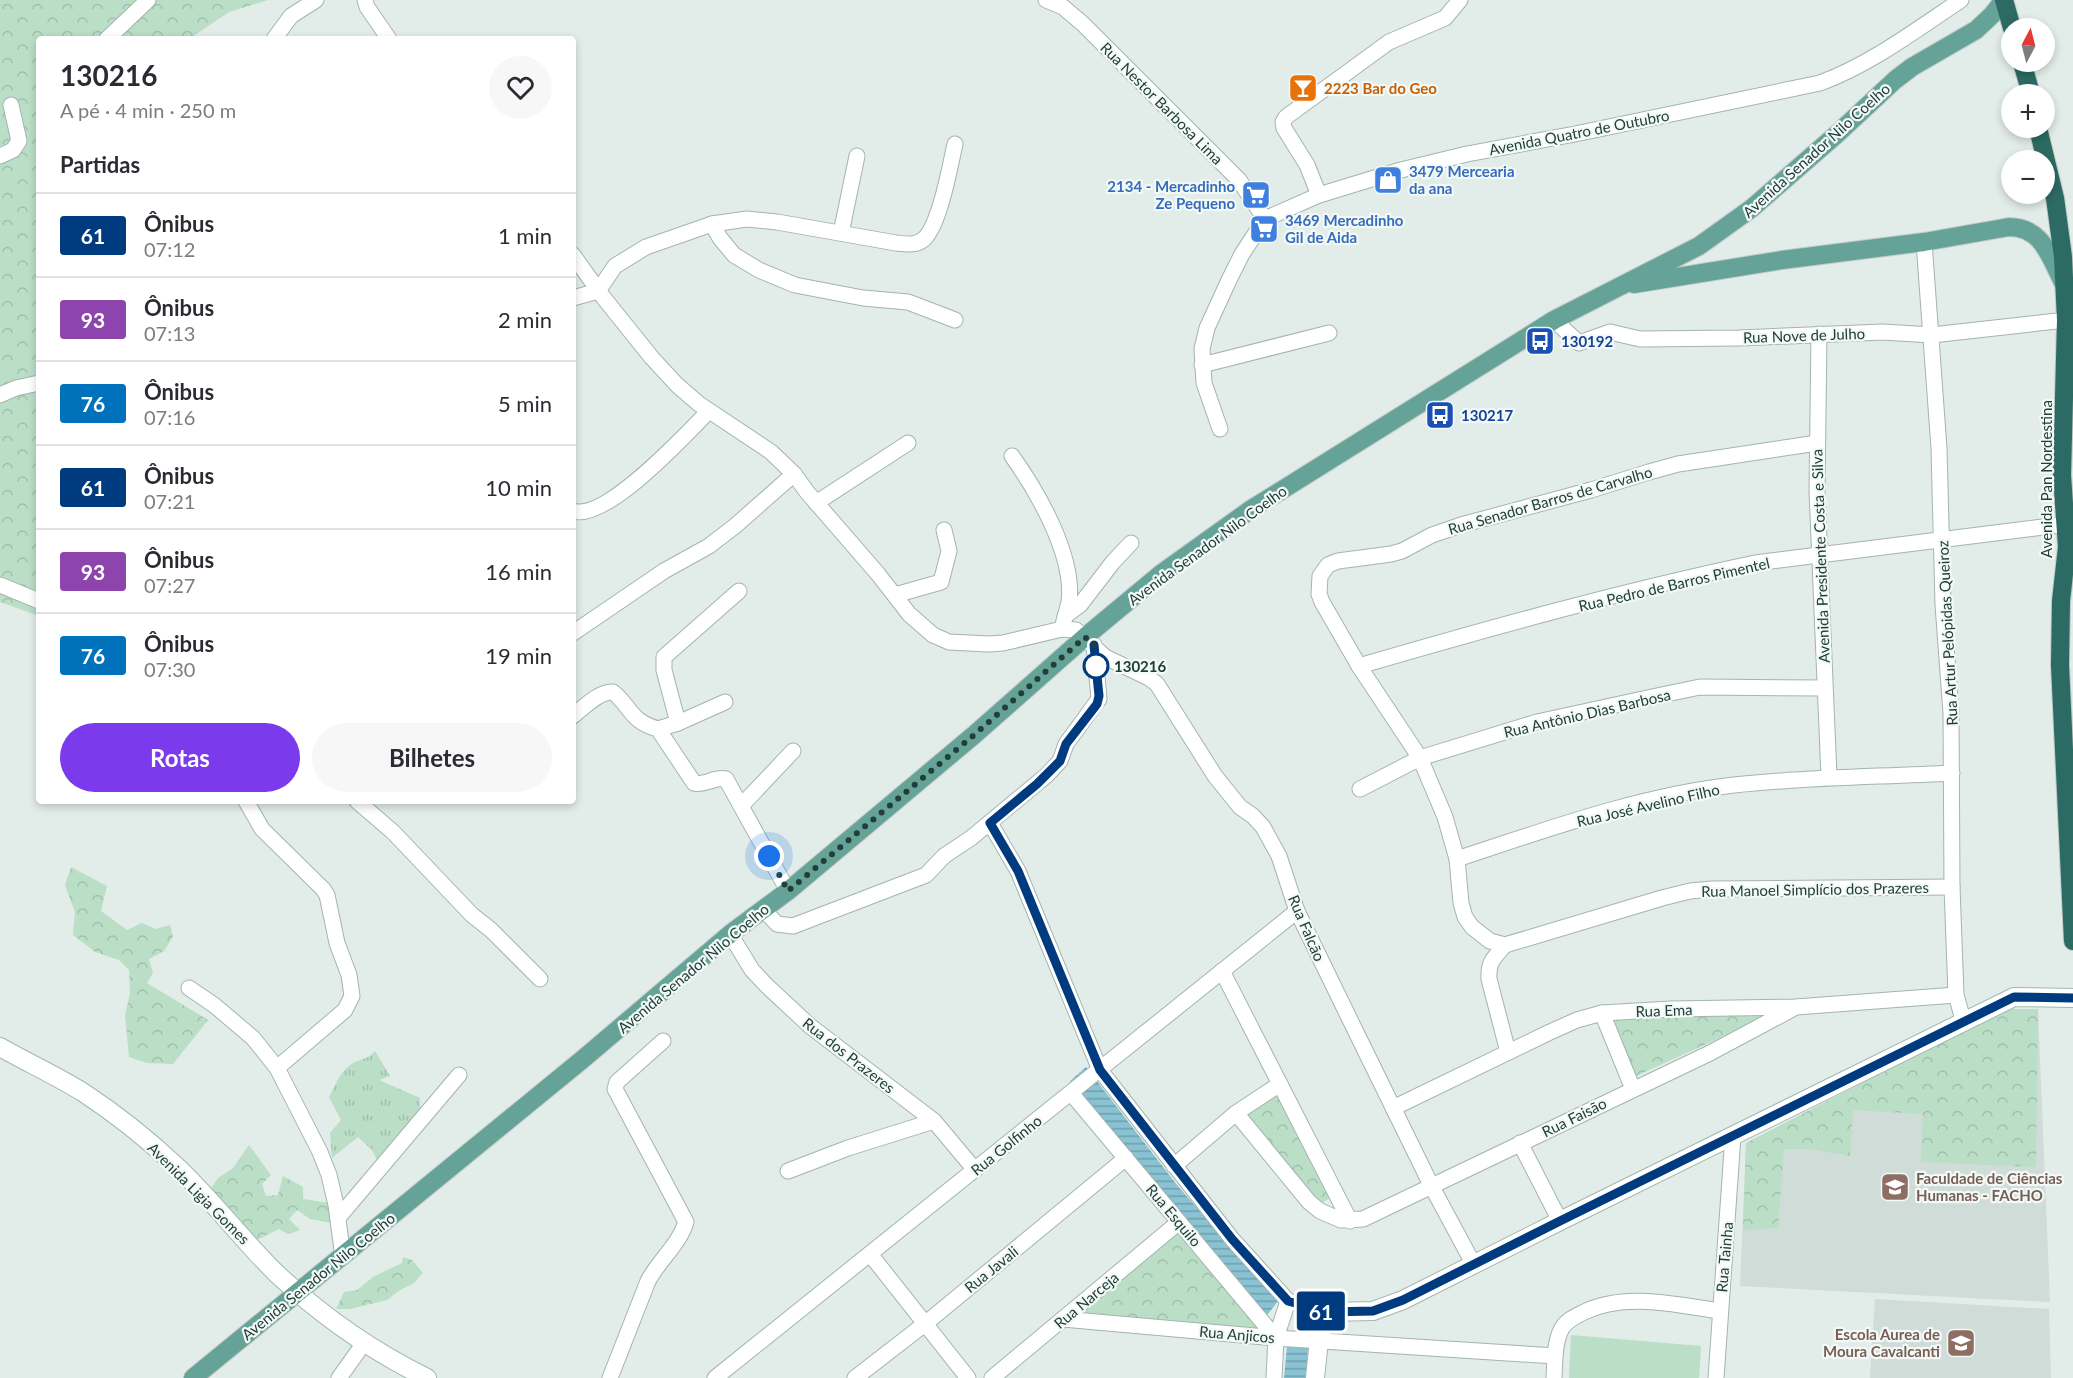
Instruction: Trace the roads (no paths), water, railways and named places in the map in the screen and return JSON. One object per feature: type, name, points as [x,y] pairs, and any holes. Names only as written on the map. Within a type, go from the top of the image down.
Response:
[{"type":"highway","points":[[2004,0],[2009,18]]},
{"type":"highway","name":"Avenida Pan Nordestina","points":[[2040,138],[2055,198],[2063,257],[2066,320],[2062,475],[2067,547],[2061,601],[2060,665],[2073,941]]},
{"type":"main road","name":"Avenida Senador Nilo Coelho","points":[[193,1378],[583,1059],[730,934],[788,891],[1090,641],[1162,573],[1250,510],[1554,320],[1699,246],[1738,219],[1837,134],[1895,80],[1912,67],[1976,30],[2004,0]]},
{"type":"main road","name":"Avenida Senador Nilo Coelho","points":[[1617,287],[1782,260],[1924,242],[2009,227],[2019,227],[2039,237],[2064,284]]},
{"type":"street","points":[[110,36],[148,0]]},
{"type":"street","points":[[276,36],[291,16],[316,0]]},
{"type":"street","points":[[365,0],[367,7],[387,36]]},
{"type":"street","name":"Rua Nestor Barbosa Lima","points":[[1046,0],[1063,7],[1083,24],[1225,166],[1244,186],[1264,219]]},
{"type":"street","points":[[1319,195],[1307,165],[1284,128],[1283,122],[1286,117],[1389,42],[1445,18],[1460,0]]},
{"type":"street","name":"Avenida Quatro de Outubro","points":[[1264,219],[1319,195],[1401,170],[1467,154],[1820,83],[1845,74],[1868,61],[1961,0]]},
{"type":"street","points":[[0,156],[13,150],[19,141],[11,105]]},
{"type":"street","points":[[576,297],[598,291],[615,266],[646,247],[712,224],[747,219],[777,222],[911,244],[925,238],[936,217],[946,188],[955,144]]},
{"type":"street","points":[[842,233],[857,156]]},
{"type":"street","points":[[1220,429],[1204,383],[1202,349],[1207,328],[1242,254],[1264,219]]},
{"type":"street","points":[[712,224],[734,255],[759,270],[795,285],[863,298],[908,302],[955,320]]},
{"type":"street","name":"Rua Artur Pelópidas Queiroz","points":[[1924,242],[1940,448],[1943,605],[1951,713],[1952,887],[1956,995],[1964,1023]]},
{"type":"street","points":[[576,259],[598,291],[677,385],[709,411],[771,452],[794,474],[919,624],[933,634],[949,642],[1003,643],[1064,622],[1131,543]]},
{"type":"street","name":"Rua Nove de Julho","points":[[1554,320],[1579,344],[1610,332],[1640,339],[1739,338],[1883,332],[1932,335],[2066,320]]},
{"type":"street","points":[[1202,365],[1329,333]]},
{"type":"street","name":"Avenida Presidente Costa e Silva","points":[[1819,334],[1817,443],[1824,688],[1829,777]]},
{"type":"street","points":[[0,395],[16,388],[36,384]]},
{"type":"street","points":[[576,512],[591,511],[634,484],[709,411]]},
{"type":"street","points":[[816,503],[908,443]]},
{"type":"street","name":"Rua Senador Barros de Carvalho","points":[[1359,666],[1319,594],[1320,576],[1328,565],[1338,561],[1402,551],[1432,535],[1461,525],[1678,464],[1817,443]]},
{"type":"street","points":[[1012,456],[1030,482],[1058,540],[1068,581],[1069,600],[1064,622]]},
{"type":"street","points":[[576,631],[664,571],[709,546],[794,474]]},
{"type":"street","name":"Rua Pedro de Barros Pimentel","points":[[1359,666],[1457,638],[1755,563],[2067,524]]},
{"type":"street","points":[[895,595],[941,582],[949,551],[944,530]]},
{"type":"street","points":[[0,585],[36,600]]},
{"type":"street","points":[[678,723],[664,670],[663,657],[738,591]]},
{"type":"street","points":[[763,909],[777,924],[793,926],[926,875],[944,856],[971,838],[1047,775],[1060,761],[1071,735],[1097,704],[1099,696],[1090,641],[1064,622]]},
{"type":"street","name":"Rua Falcão","points":[[1090,641],[1115,663],[1157,684],[1215,776],[1240,807],[1253,816],[1263,828],[1279,856],[1297,911],[1432,1187],[1474,1265]]},
{"type":"street","points":[[1359,666],[1420,758],[1446,817],[1457,859],[1461,903],[1465,917],[1472,927],[1490,941],[1505,945],[1490,962],[1488,968],[1508,1052]]},
{"type":"street","name":"Rua Antônio Dias Barbosa","points":[[1360,789],[1420,758],[1537,722],[1700,687],[1824,688]]},
{"type":"street","points":[[576,714],[602,694],[610,692],[616,695],[641,723],[658,729],[678,723],[725,702]]},
{"type":"street","points":[[658,729],[694,783],[701,784],[719,778],[726,779],[788,891]]},
{"type":"street","points":[[742,805],[793,751]]},
{"type":"street","name":"Rua José Avelino Filho","points":[[1457,859],[1551,828],[1664,798],[1732,785],[1829,777],[1952,773]]},
{"type":"street","points":[[248,804],[262,829],[323,889],[327,896],[337,943],[349,975],[352,991],[345,1010],[277,1068]]},
{"type":"street","points":[[360,804],[393,832],[472,915],[491,930],[540,979]]},
{"type":"street","name":"Rua Esquilo","points":[[990,823],[1018,871],[1099,1071],[1232,1239],[1288,1301]]},
{"type":"street","name":"Rua Manoel Simplício dos Prazeres","points":[[1505,945],[1690,891],[1952,887]]},
{"type":"street","name":"Rua Golfinho","points":[[715,1378],[1297,911]]},
{"type":"street","name":"Rua dos Prazeres","points":[[730,934],[752,970],[810,1026],[934,1121],[975,1170]]},
{"type":"street","points":[[1222,971],[1350,1221]]},
{"type":"street","points":[[189,988],[214,1005],[253,1038],[277,1068],[329,1175],[343,1257]]},
{"type":"street","name":"Rua Ema","points":[[1393,1108],[1577,1020],[1602,1013],[1671,1009],[1796,1007],[1956,995]]},
{"type":"street","points":[[1274,1378],[1276,1338],[1288,1301],[1327,1312],[1373,1311],[1403,1300],[2014,997],[2073,998]]},
{"type":"street","name":"Rua Faisão","points":[[1350,1221],[1363,1219],[1432,1187],[1710,1053],[1796,1007]]},
{"type":"street","points":[[1602,1013],[1633,1089]]},
{"type":"street","points":[[610,1378],[648,1281],[656,1267],[679,1239],[686,1221],[615,1089],[617,1082],[663,1041]]},
{"type":"street","name":"Avenida Ligia Gomes","points":[[0,1047],[84,1093],[127,1124],[175,1165],[218,1207],[278,1275],[364,1343],[420,1376]]},
{"type":"street","points":[[338,1218],[459,1075]]},
{"type":"street","points":[[1174,1166],[1236,1113],[1280,1084]]},
{"type":"street","name":"Rua Esquilo","points":[[1073,1091],[1276,1338]]},
{"type":"street","points":[[1236,1113],[1309,1202],[1326,1214],[1350,1221]]},
{"type":"street","points":[[788,1171],[848,1148],[934,1121]]},
{"type":"street","name":"Rua Tainha","points":[[1716,1378],[1734,1136]]},
{"type":"street","points":[[1520,1143],[1560,1221]]},
{"type":"street","name":"Rua Javali","points":[[855,1378],[926,1323],[1126,1158]]},
{"type":"street","name":"Rua Narceja","points":[[993,1378],[1179,1222]]},
{"type":"street","points":[[870,1254],[968,1378]]},
{"type":"street","points":[[1554,1378],[1562,1329],[1574,1317],[1591,1309],[1621,1301],[1651,1302],[1720,1311]]},
{"type":"street","points":[[1315,1378],[1319,1340],[1327,1312]]},
{"type":"street","name":"Rua Anjicos","points":[[1063,1319],[1276,1338],[1556,1356]]},
{"type":"street","points":[[339,1378],[364,1343]]},
{"type":"water","points":[[1086,1067],[1177,1185],[1278,1301],[1265,1318],[1070,1081]]},
{"type":"water","points":[[1287,1346],[1308,1348],[1306,1378],[1284,1378]]},
{"type":"place","name":"2223 Bar do Geo","points":[[1303,88]]},
{"type":"place","name":"3479 Mercearia da ana","points":[[1388,180]]},
{"type":"place","name":"2134 - Mercadinho Ze Pequeno","points":[[1256,195]]},
{"type":"place","name":"3469 Mercadinho Gil de Aida","points":[[1264,229]]},
{"type":"place","name":"130192","points":[[1540,341]]},
{"type":"place","name":"130217","points":[[1440,415]]},
{"type":"place","name":"130216","points":[[1096,666]]},
{"type":"place","name":"Faculdade de Ciências Humanas - FACHO","points":[[1895,1187]]},
{"type":"place","name":"Escola Aurea de Moura Cavalcanti","points":[[1961,1343]]}]
